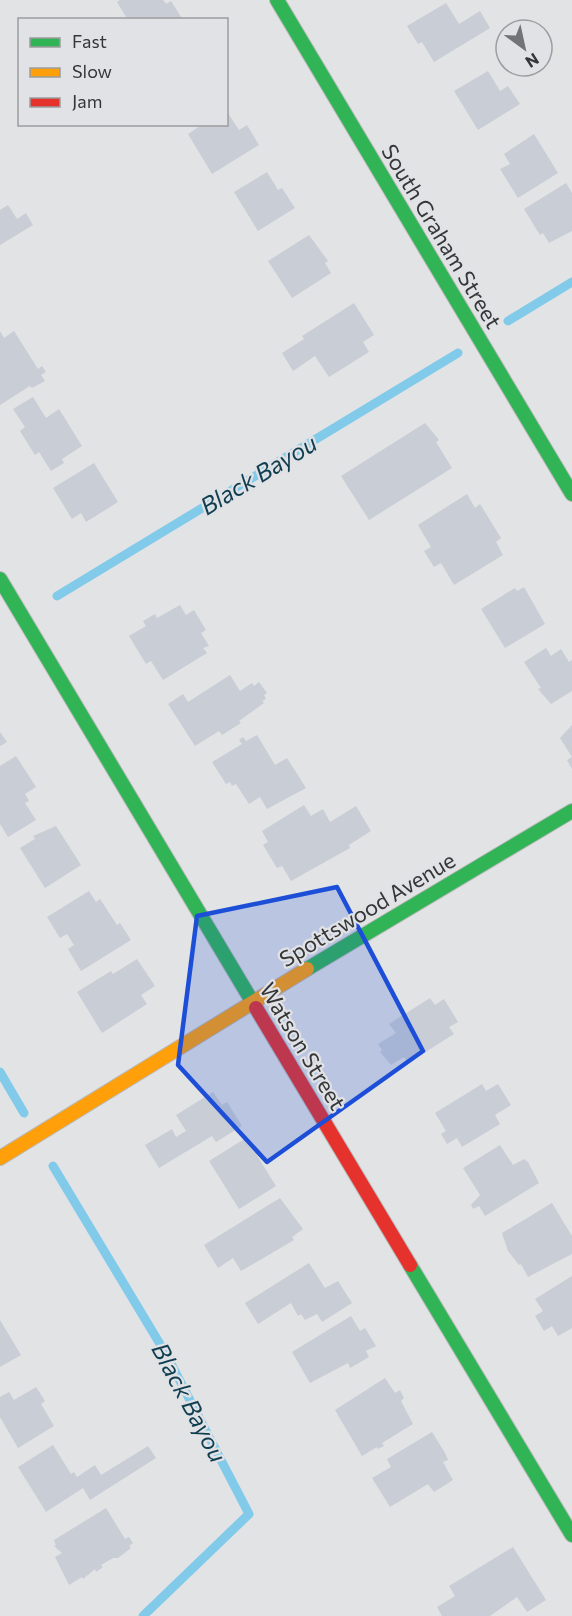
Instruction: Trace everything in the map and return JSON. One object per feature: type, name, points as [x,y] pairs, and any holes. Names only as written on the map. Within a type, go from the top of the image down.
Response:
[{"type":"street","name":"South Graham Street","points":[[277,0],[572,494]]},
{"type":"street","name":"Watson Street","points":[[0,579],[572,1535]]},
{"type":"street","name":"Spottswood Avenue","points":[[0,1158],[252,1002],[572,811]]},
{"type":"highlighted area","points":[[337,887],[423,1051],[267,1162],[178,1065],[197,916]]},
{"type":"building","points":[[120,0],[163,0],[166,4],[171,1],[182,18],[127,18],[117,2]]},
{"type":"building","points":[[446,3],[459,24],[480,11],[490,28],[434,62],[422,42],[418,44],[407,26]]},
{"type":"building","points":[[488,71],[500,91],[508,86],[520,104],[478,130],[454,91]]},
{"type":"building","points":[[228,113],[239,130],[247,125],[259,145],[212,174],[188,134],[200,126],[228,126]]},
{"type":"building","points":[[534,134],[558,173],[518,198],[500,169],[510,164],[504,154]]},
{"type":"building","points":[[267,172],[278,190],[282,188],[295,208],[258,231],[234,192]]},
{"type":"building","points":[[566,183],[572,193],[572,231],[549,243],[543,233],[540,235],[524,209]]},
{"type":"building","points":[[8,205],[17,219],[26,213],[33,225],[0,245],[0,210]]},
{"type":"building","points":[[309,235],[328,261],[325,263],[331,273],[292,298],[268,261]]},
{"type":"building","points":[[354,303],[374,335],[363,342],[369,352],[329,377],[315,356],[293,371],[282,353],[304,339],[302,336]]},
{"type":"building","points":[[0,331],[4,338],[14,331],[38,369],[42,366],[46,372],[41,375],[45,381],[32,388],[30,386],[0,405]]},
{"type":"building","points":[[33,397],[46,418],[59,409],[82,446],[62,459],[64,463],[51,471],[39,452],[35,455],[20,431],[25,427],[13,409]]},
{"type":"building","points":[[425,423],[439,440],[436,442],[452,468],[369,520],[341,476]]},
{"type":"building","points":[[94,463],[118,502],[86,522],[81,513],[72,519],[53,488]]},
{"type":"building","points":[[467,494],[475,508],[480,504],[501,538],[496,542],[503,555],[454,585],[441,563],[434,567],[424,551],[431,547],[418,525]]},
{"type":"building","points":[[524,587],[545,624],[505,648],[481,609],[515,588],[517,591]]},
{"type":"building","points":[[180,605],[186,615],[194,610],[206,630],[201,633],[209,646],[203,648],[207,653],[163,680],[151,661],[146,664],[129,636],[146,626],[143,621],[155,614],[157,618]]},
{"type":"building","points":[[546,648],[551,656],[561,649],[569,662],[572,660],[572,691],[551,704],[538,689],[541,688],[524,662]]},
{"type":"building","points":[[230,675],[240,691],[252,683],[254,686],[259,682],[267,693],[264,695],[266,699],[262,701],[264,703],[239,721],[241,723],[222,735],[219,731],[195,746],[168,704],[183,694],[188,702]]},
{"type":"building","points":[[572,725],[572,757],[560,738]]},
{"type":"building","points":[[0,732],[7,742],[0,746]]},
{"type":"building","points":[[257,735],[275,765],[287,758],[306,788],[267,809],[260,797],[249,804],[236,784],[232,786],[230,782],[226,784],[212,762],[242,744],[239,740],[243,737],[246,741]]},
{"type":"building","points":[[16,756],[36,787],[25,794],[29,801],[25,803],[36,820],[8,837],[0,824],[0,766]]},
{"type":"building","points":[[572,757],[572,769],[567,760]]},
{"type":"building","points":[[304,805],[311,816],[323,809],[330,822],[356,806],[371,831],[349,845],[350,848],[291,881],[282,866],[277,868],[263,845],[268,842],[262,831]]},
{"type":"building","points":[[56,826],[81,865],[45,888],[20,848],[35,839],[33,836]]},
{"type":"building","points":[[89,891],[96,902],[100,899],[117,925],[120,923],[131,940],[81,971],[68,949],[74,945],[67,934],[60,938],[47,917]]},
{"type":"building","points":[[137,959],[155,986],[141,995],[147,1004],[102,1033],[77,992],[111,971],[113,974]]},
{"type":"building","points":[[430,998],[435,1005],[444,999],[458,1022],[449,1027],[454,1034],[408,1063],[404,1057],[391,1065],[380,1052],[382,1050],[378,1044],[396,1033],[389,1024]]},
{"type":"building","points":[[482,1084],[486,1091],[498,1084],[511,1105],[495,1115],[500,1124],[462,1147],[457,1138],[447,1144],[441,1134],[446,1131],[435,1113]]},
{"type":"building","points":[[213,1092],[222,1105],[227,1102],[242,1126],[216,1142],[212,1136],[159,1168],[145,1145],[172,1129],[176,1137],[186,1131],[176,1115]]},
{"type":"building","points":[[246,1138],[276,1186],[239,1209],[209,1161]]},
{"type":"building","points":[[500,1145],[513,1165],[524,1159],[528,1162],[539,1183],[485,1216],[479,1206],[473,1209],[471,1205],[480,1195],[463,1168]]},
{"type":"building","points":[[280,1198],[303,1229],[292,1237],[294,1240],[241,1271],[233,1258],[218,1268],[204,1245]]},
{"type":"building","points":[[552,1203],[572,1236],[572,1254],[528,1277],[521,1264],[519,1265],[508,1251],[502,1233]]},
{"type":"building","points":[[309,1263],[325,1288],[338,1281],[352,1303],[322,1322],[317,1314],[305,1320],[301,1314],[298,1316],[291,1303],[258,1324],[245,1303]]},
{"type":"building","points":[[572,1276],[572,1328],[558,1336],[552,1326],[544,1331],[535,1316],[543,1311],[535,1299]]},
{"type":"building","points":[[351,1316],[360,1331],[365,1328],[376,1346],[366,1351],[369,1357],[350,1368],[348,1363],[310,1383],[292,1352]]},
{"type":"building","points":[[0,1320],[21,1355],[0,1367]]},
{"type":"building","points":[[385,1378],[395,1393],[400,1390],[404,1398],[401,1401],[413,1424],[382,1443],[384,1446],[378,1449],[377,1447],[362,1456],[335,1410]]},
{"type":"building","points":[[36,1387],[45,1401],[41,1404],[54,1426],[18,1448],[0,1417],[0,1397],[9,1392],[14,1400]]},
{"type":"building","points":[[432,1432],[445,1453],[448,1460],[443,1462],[453,1480],[434,1492],[428,1484],[390,1507],[372,1478],[391,1467],[387,1459]]},
{"type":"building","points":[[53,1445],[71,1474],[74,1472],[77,1477],[95,1465],[101,1475],[148,1446],[156,1458],[90,1500],[83,1488],[46,1512],[18,1467]]},
{"type":"building","points":[[106,1508],[125,1539],[129,1537],[133,1543],[129,1546],[131,1548],[118,1558],[113,1558],[101,1565],[103,1567],[96,1572],[95,1569],[83,1579],[82,1577],[69,1585],[55,1557],[62,1553],[54,1546],[56,1545],[54,1540]]},
{"type":"building","points":[[513,1547],[546,1600],[527,1612],[517,1597],[490,1616],[442,1616],[437,1607],[455,1596],[449,1586]]},
{"type":"waterway","name":"Black Bayou","points":[[508,321],[572,282]]},
{"type":"waterway","name":"Black Bayou","points":[[57,596],[458,353]]},
{"type":"waterway","name":"Black Bayou","points":[[0,1072],[24,1113]]},
{"type":"waterway","name":"Black Bayou","points":[[53,1166],[166,1354],[249,1514],[143,1616]]},
{"type":"traffic: fast","points":[[277,0],[572,494]]},
{"type":"traffic: fast","points":[[0,579],[256,1008]]},
{"type":"traffic: fast","points":[[307,969],[572,811]]},
{"type":"traffic: fast","points":[[410,1265],[572,1535]]},
{"type":"traffic: slow","points":[[0,1158],[307,969]]},
{"type":"traffic: jam","points":[[256,1008],[410,1265]]}]
